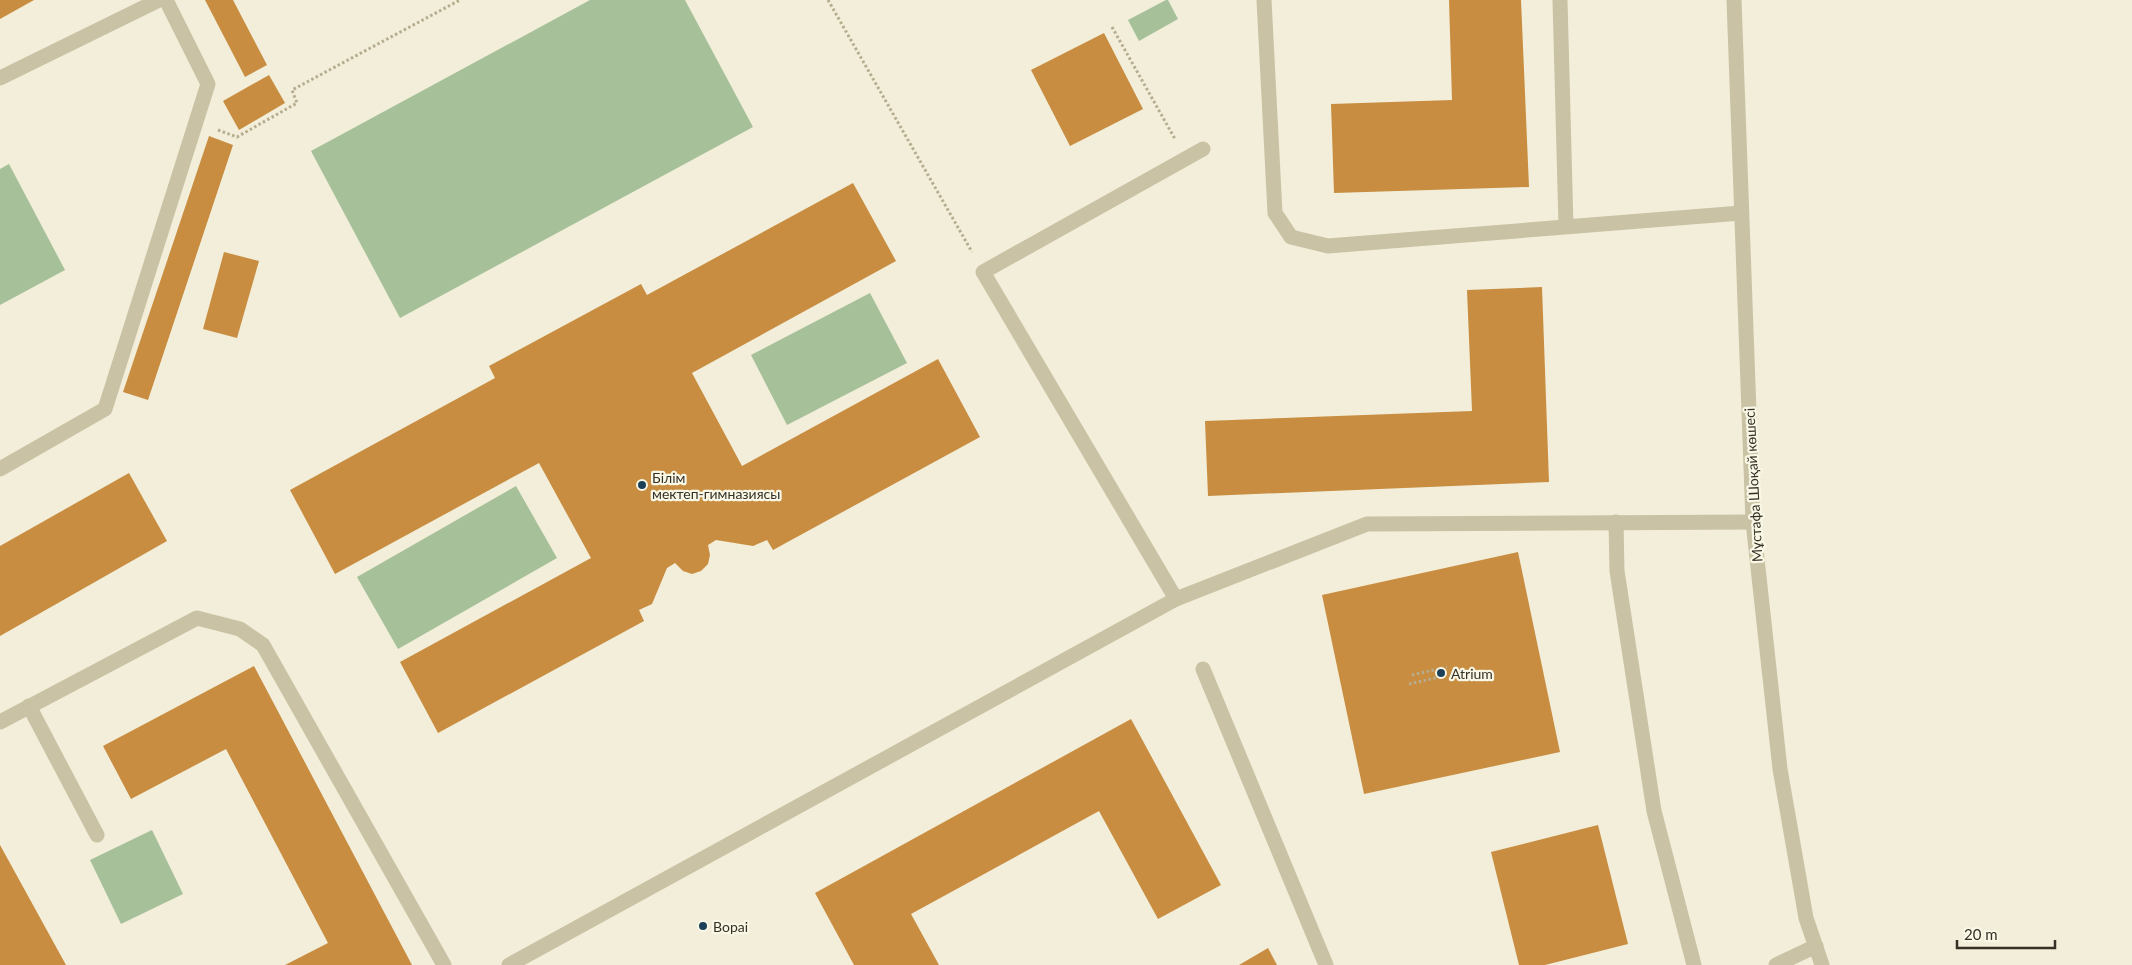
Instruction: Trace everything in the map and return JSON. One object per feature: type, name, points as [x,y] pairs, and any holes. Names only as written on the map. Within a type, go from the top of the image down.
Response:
[{"type":"street","points":[[0,78],[159,0]]},
{"type":"street","points":[[0,469],[105,409],[208,84],[166,0]]},
{"type":"street","points":[[1264,0],[1274,213],[1291,237],[1328,246],[1742,213]]},
{"type":"street","points":[[1560,0],[1566,226]]},
{"type":"street","name":"Мұстафа Шоқай көшесі","points":[[1734,0],[1753,522],[1780,770],[1806,918],[1822,965]]},
{"type":"street","points":[[1176,598],[983,272],[1203,149]]},
{"type":"street","points":[[1616,522],[1616,571],[1654,811],[1694,965]]},
{"type":"street","points":[[509,965],[1176,598],[1367,524],[1753,522]]},
{"type":"street","points":[[0,722],[197,618],[240,629],[263,645],[444,965]]},
{"type":"street","points":[[1203,669],[1326,965]]},
{"type":"street","points":[[29,706],[98,835]]},
{"type":"street","points":[[1776,965],[1816,946]]},
{"type":"path","points":[[195,123],[237,137],[297,103],[292,90],[460,0]]},
{"type":"path","points":[[828,0],[983,272]]},
{"type":"path","points":[[1112,27],[1186,159]]},
{"type":"path","points":[[1412,675],[1447,668]]},
{"type":"path","points":[[1409,684],[1444,676]]},
{"type":"green space","points":[[590,0],[685,0],[753,127],[400,318],[311,151]]},
{"type":"green space","points":[[1168,0],[1178,19],[1139,41],[1128,20]]},
{"type":"green space","points":[[9,164],[65,270],[0,305],[0,169]]},
{"type":"green space","points":[[870,293],[907,363],[787,425],[751,355]]},
{"type":"green space","points":[[516,486],[557,558],[398,649],[357,577]]},
{"type":"green space","points":[[152,830],[183,894],[121,924],[90,860]]},
{"type":"building","points":[[0,0],[34,0],[0,19]]},
{"type":"building","points":[[205,0],[233,0],[267,65],[245,77]]},
{"type":"building","points":[[1449,0],[1521,0],[1529,187],[1334,193],[1331,104],[1452,100]]},
{"type":"building","points":[[1104,33],[1143,109],[1070,146],[1031,70]]},
{"type":"building","points":[[269,75],[285,103],[239,130],[223,101]]},
{"type":"building","points":[[209,136],[233,145],[148,400],[123,392]]},
{"type":"building","points":[[853,183],[896,261],[692,373],[742,466],[938,359],[980,437],[773,550],[767,540],[753,546],[716,540],[708,545],[710,555],[708,564],[701,571],[692,574],[683,571],[675,563],[667,568],[652,604],[639,610],[644,621],[438,733],[400,662],[591,558],[539,463],[335,574],[290,490],[495,378],[489,366],[641,284],[647,295]]},
{"type":"building","points":[[224,252],[259,261],[237,338],[203,329]]},
{"type":"building","points":[[1542,287],[1549,482],[1208,496],[1205,421],[1472,411],[1467,290]]},
{"type":"building","points":[[129,473],[167,541],[0,636],[0,546]]},
{"type":"building","name":"Atrium","points":[[1518,552],[1560,752],[1364,794],[1322,595]]},
{"type":"building","points":[[254,666],[412,965],[285,965],[328,943],[226,749],[131,799],[103,746]]},
{"type":"building","points":[[1131,719],[1221,885],[1158,919],[1099,811],[911,914],[939,965],[854,965],[815,893]]},
{"type":"building","points":[[1598,825],[1628,944],[1545,965],[1519,965],[1491,852]]},
{"type":"building","points":[[0,845],[66,965],[0,965]]},
{"type":"building","points":[[1268,948],[1277,965],[1239,965]]},
{"type":"place","name":"Білім мектеп-гимназиясы","points":[[642,485]]},
{"type":"place","name":"Atrium","points":[[1441,673]]},
{"type":"place","name":"Bopai","points":[[703,926]]}]
